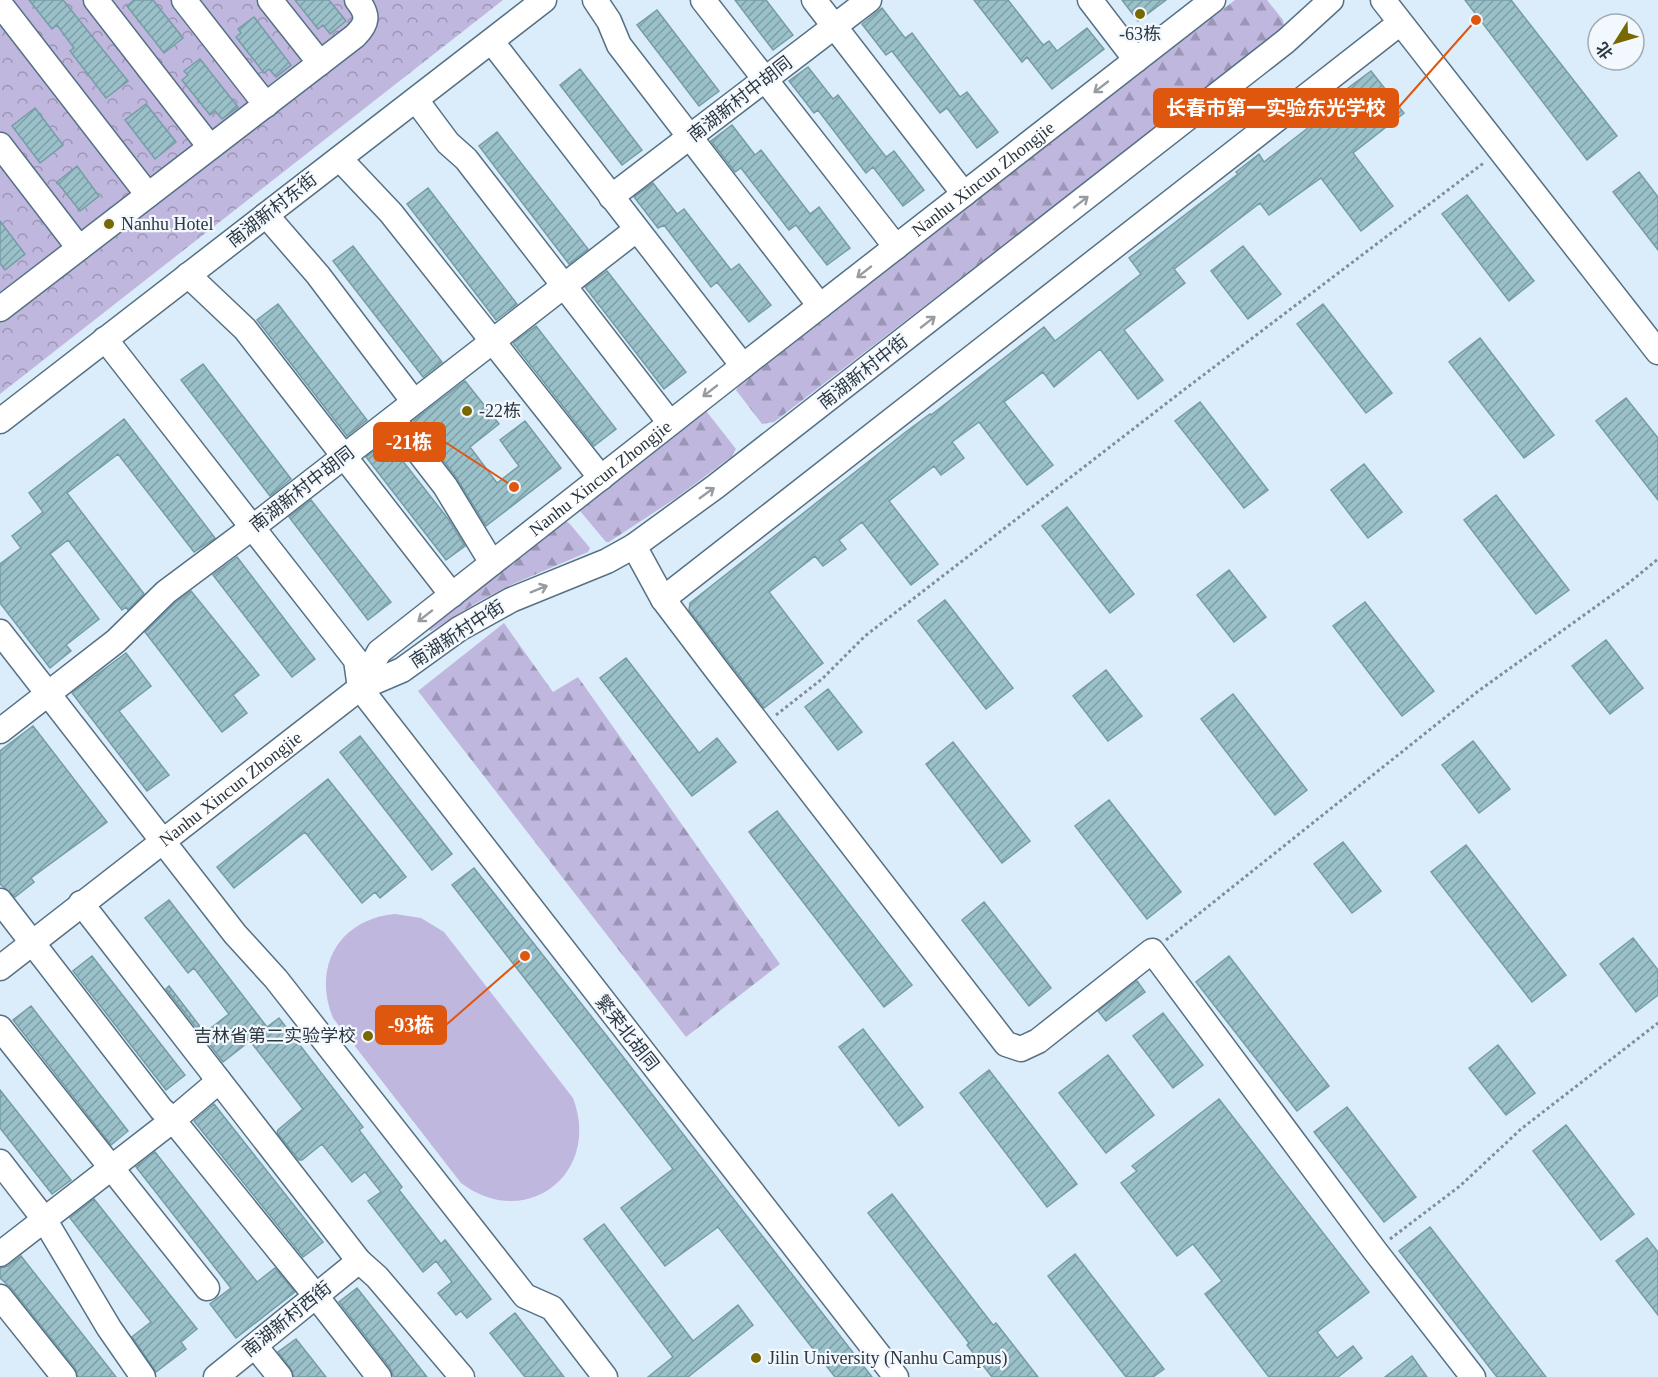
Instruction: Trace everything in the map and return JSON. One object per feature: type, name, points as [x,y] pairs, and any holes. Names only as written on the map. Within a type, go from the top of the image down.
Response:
[{"type":"street","points":[[96,0],[210,147]]},
{"type":"street","points":[[184,0],[266,105]]},
{"type":"street","points":[[270,0],[320,63]]},
{"type":"street","points":[[1,307],[355,36],[363,28],[366,18],[364,8],[357,0]]},
{"type":"street","name":"南湖新村东街","points":[[0,421],[544,0]]},
{"type":"street","points":[[595,0],[609,21],[620,45],[820,306]]},
{"type":"street","points":[[703,0],[896,247]]},
{"type":"street","points":[[814,0],[964,194]]},
{"type":"street","name":"南湖新村中胡同","points":[[611,197],[869,0]]},
{"type":"street","points":[[1090,0],[1136,60]]},
{"type":"street","name":"南湖新村中街","points":[[360,688],[402,670],[459,629],[511,600],[607,561],[634,546],[715,487],[1258,63],[1331,0]]},
{"type":"street","points":[[1383,0],[1658,352]]},
{"type":"street","name":"Nanhu Xincun Zhongjie","points":[[0,968],[360,688],[379,652],[1211,1]]},
{"type":"street","points":[[0,4],[148,195]]},
{"type":"street","points":[[663,599],[1401,23]]},
{"type":"street","points":[[492,42],[743,366]]},
{"type":"street","points":[[416,100],[448,142],[466,159],[670,423]]},
{"type":"street","points":[[0,145],[79,248]]},
{"type":"street","points":[[340,159],[391,213],[601,478]]},
{"type":"street","points":[[266,215],[318,275],[414,402]]},
{"type":"street","name":"南湖新村中胡同","points":[[0,731],[116,641],[166,592],[636,230]]},
{"type":"street","points":[[188,275],[245,329],[452,595]]},
{"type":"street","points":[[105,339],[356,660],[360,688]]},
{"type":"street","points":[[393,419],[445,486],[492,563]]},
{"type":"street","points":[[634,546],[663,599],[1006,1044],[1021,1049],[1038,1041],[1152,951],[1375,1251],[1473,1377]]},
{"type":"street","points":[[0,632],[236,934],[276,979],[525,1296],[552,1308],[605,1377]]},
{"type":"street","name":"繁荣北胡同","points":[[360,688],[896,1377]]},
{"type":"street","points":[[0,901],[161,1109],[173,1120],[379,1377]]},
{"type":"street","points":[[81,903],[359,1261],[377,1276],[462,1377]]},
{"type":"street","points":[[0,1028],[207,1288]]},
{"type":"street","points":[[0,1254],[173,1120],[219,1081]]},
{"type":"street","points":[[0,1162],[44,1219],[109,1328],[143,1377]]},
{"type":"street","name":"南湖新村西街","points":[[216,1377],[359,1261]]},
{"type":"street","points":[[0,1297],[64,1377]]},
{"type":"street","points":[[255,1346],[280,1377]]},
{"type":"path","points":[[760,727],[822,679],[874,628],[1500,150]]},
{"type":"path","points":[[1152,951],[1477,692],[1658,559]]},
{"type":"path","points":[[1375,1251],[1460,1186],[1521,1130],[1658,1023]]},
{"type":"green space","name":"Nanhu Hotel","points":[[0,0],[503,0],[0,394]]},
{"type":"green space","points":[[1235,0],[1267,0],[1283,20],[1284,25],[1280,32],[774,422],[762,424],[736,390],[742,381]]},
{"type":"green space","points":[[702,410],[707,412],[736,449],[731,457],[676,498],[606,542],[580,511],[580,506]]},
{"type":"green space","points":[[563,520],[569,523],[590,548],[588,552],[513,584],[431,631],[428,629],[428,626]]},
{"type":"green space","points":[[504,623],[553,692],[578,677],[780,964],[686,1037],[418,691]]},
{"type":"green space","points":[[395,914],[421,918],[444,932],[573,1098],[579,1125],[577,1150],[567,1171],[552,1187],[532,1198],[510,1201],[485,1197],[461,1183],[333,1018],[327,999],[326,981],[335,949],[345,936],[359,925],[375,918]]},
{"type":"building","points":[[29,0],[63,0],[128,81],[106,98],[70,51],[74,48],[57,25],[52,29]]},
{"type":"building","points":[[134,0],[153,0],[183,38],[164,53],[127,6]]},
{"type":"building","points":[[295,0],[329,0],[346,21],[330,34],[323,25],[318,29]]},
{"type":"building","points":[[735,0],[766,0],[793,35],[773,50]]},
{"type":"building","points":[[974,0],[1008,0],[1043,45],[1049,41],[1057,51],[1087,28],[1104,49],[1052,89],[1027,57],[1022,62]]},
{"type":"building","name":"-63栋","points":[[1122,0],[1166,0],[1138,21]]},
{"type":"building","points":[[1465,0],[1511,0],[1617,136],[1587,160]]},
{"type":"building","points":[[882,8],[905,38],[912,33],[960,97],[967,92],[998,132],[977,148],[947,108],[940,113],[892,51],[886,55],[862,24]]},
{"type":"building","points":[[657,10],[719,91],[699,106],[637,25]]},
{"type":"building","points":[[254,17],[291,65],[276,77],[269,69],[264,73],[236,37],[241,33],[238,29]]},
{"type":"building","points":[[200,59],[238,107],[222,119],[215,111],[210,115],[182,80],[188,75],[184,71]]},
{"type":"building","points":[[808,67],[833,99],[838,95],[886,157],[894,151],[924,190],[903,206],[873,167],[866,173],[818,110],[814,113],[789,81]]},
{"type":"building","points":[[580,69],[642,150],[622,165],[560,85]]},
{"type":"building","points":[[1371,71],[1404,113],[1353,153],[1393,206],[1361,231],[1321,178],[1269,215],[1260,203],[1174,269],[1185,283],[1124,330],[1163,380],[1138,399],[1100,349],[1054,387],[1043,372],[1004,402],[1053,465],[1027,485],[979,422],[952,442],[964,458],[941,475],[934,466],[889,501],[938,564],[911,585],[862,522],[839,540],[846,549],[823,566],[815,556],[769,592],[823,663],[764,708],[689,610],[690,603],[907,431],[1044,327],[1055,341],[1141,274],[1129,258],[1238,174],[1236,172],[1259,154],[1264,162],[1353,93],[1348,88]]},
{"type":"building","points":[[146,104],[176,142],[155,159],[125,120]]},
{"type":"building","points":[[35,108],[63,145],[40,163],[12,126]]},
{"type":"building","points":[[732,125],[755,155],[761,150],[810,214],[819,207],[850,248],[827,265],[796,225],[789,230],[741,168],[735,172],[711,141]]},
{"type":"building","points":[[497,132],[588,249],[569,264],[479,146]]},
{"type":"building","points":[[77,166],[99,196],[80,211],[57,182]]},
{"type":"building","points":[[1639,172],[1658,197],[1658,250],[1613,192]]},
{"type":"building","points":[[653,183],[677,214],[684,209],[731,270],[739,264],[771,305],[749,322],[717,282],[711,287],[664,225],[658,228],[634,197]]},
{"type":"building","points":[[428,188],[517,304],[496,320],[407,204]]},
{"type":"building","points":[[1467,195],[1534,281],[1509,301],[1442,214]]},
{"type":"building","points":[[0,221],[25,254],[5,270],[0,263]]},
{"type":"building","points":[[353,246],[442,362],[423,377],[333,261]]},
{"type":"building","points":[[1243,246],[1281,294],[1248,319],[1211,271]]},
{"type":"building","points":[[607,271],[686,372],[664,389],[585,287]]},
{"type":"building","points":[[278,304],[367,420],[347,436],[257,320]]},
{"type":"building","points":[[1323,304],[1392,393],[1366,413],[1297,324]]},
{"type":"building","points":[[536,326],[616,429],[594,446],[513,343]]},
{"type":"building","points":[[1480,338],[1554,435],[1524,458],[1449,362]]},
{"type":"building","points":[[203,364],[291,479],[270,496],[181,380]]},
{"type":"building","points":[[465,381],[499,424],[470,447],[497,483],[519,466],[500,440],[525,421],[561,468],[486,526],[456,477],[413,421]]},
{"type":"building","points":[[1626,398],[1658,438],[1658,500],[1596,421]]},
{"type":"building","points":[[1200,402],[1268,490],[1244,508],[1175,421]]},
{"type":"building","points":[[124,419],[215,538],[194,552],[118,454],[67,493],[144,594],[128,610],[126,607],[122,610],[68,540],[50,554],[99,619],[66,645],[71,651],[50,668],[0,603],[0,564],[21,548],[12,536],[43,512],[29,493]]},
{"type":"building","points":[[387,441],[449,520],[465,546],[446,560],[366,457]]},
{"type":"building","points":[[1364,464],[1402,512],[1368,538],[1331,490]]},
{"type":"building","points":[[1496,495],[1569,590],[1536,614],[1464,520]]},
{"type":"building","points":[[311,500],[391,602],[368,620],[289,517]]},
{"type":"building","points":[[1067,507],[1134,594],[1110,613],[1042,526]]},
{"type":"building","points":[[237,557],[315,659],[292,677],[213,575]]},
{"type":"building","points":[[1229,570],[1266,617],[1234,642],[1197,595]]},
{"type":"building","points":[[191,591],[259,675],[233,695],[247,713],[222,732],[145,632]]},
{"type":"building","points":[[945,600],[1013,688],[986,709],[918,621]]},
{"type":"building","points":[[1365,602],[1434,691],[1402,716],[1333,626]]},
{"type":"building","points":[[1606,640],[1643,688],[1610,714],[1572,666]]},
{"type":"building","points":[[126,653],[151,686],[119,711],[169,775],[147,791],[72,693]]},
{"type":"building","points":[[626,658],[699,753],[717,738],[736,762],[692,796],[600,678]]},
{"type":"building","points":[[1106,670],[1142,716],[1108,741],[1073,696]]},
{"type":"building","points":[[828,689],[862,732],[838,750],[805,707]]},
{"type":"building","points":[[1233,694],[1307,790],[1275,815],[1201,719]]},
{"type":"building","points":[[33,726],[107,822],[31,878],[34,882],[15,897],[0,884],[0,751]]},
{"type":"building","points":[[360,736],[452,854],[432,870],[340,752]]},
{"type":"building","points":[[1473,741],[1510,789],[1479,813],[1442,765]]},
{"type":"building","points":[[953,742],[1030,841],[1002,863],[926,764]]},
{"type":"building","points":[[328,779],[406,877],[380,898],[375,892],[362,903],[305,832],[234,888],[217,867]]},
{"type":"building","points":[[1109,800],[1181,892],[1147,919],[1075,826]]},
{"type":"building","points":[[777,811],[912,985],[884,1007],[749,832]]},
{"type":"building","points":[[1343,842],[1381,891],[1352,913],[1314,864]]},
{"type":"building","points":[[1466,845],[1566,975],[1532,1002],[1431,872]]},
{"type":"building","points":[[474,868],[872,1377],[835,1377],[718,1227],[665,1266],[621,1208],[673,1169],[452,885]]},
{"type":"building","points":[[169,900],[267,1027],[279,1018],[363,1127],[359,1130],[402,1187],[399,1190],[441,1244],[445,1240],[491,1299],[467,1318],[461,1311],[456,1315],[438,1293],[452,1282],[436,1261],[423,1272],[368,1201],[381,1192],[365,1172],[352,1182],[322,1144],[299,1160],[277,1133],[303,1109],[250,1041],[223,1062],[202,1035],[229,1014],[194,968],[188,973],[145,918]]},
{"type":"building","points":[[984,902],[1051,988],[1029,1006],[962,920]]},
{"type":"building","points":[[1633,938],[1658,970],[1658,995],[1636,1012],[1600,964]]},
{"type":"building","points":[[92,956],[185,1075],[166,1090],[73,971]]},
{"type":"building","points":[[1229,956],[1329,1086],[1297,1111],[1196,982]]},
{"type":"building","points":[[1137,981],[1145,992],[1106,1021],[1098,1011]]},
{"type":"building","points":[[169,986],[205,1033],[202,1035],[166,989]]},
{"type":"building","points":[[31,1006],[128,1131],[111,1145],[13,1020]]},
{"type":"building","points":[[1163,1013],[1203,1065],[1173,1088],[1133,1036]]},
{"type":"building","points":[[863,1029],[923,1107],[899,1126],[839,1047]]},
{"type":"building","points":[[1498,1045],[1535,1093],[1506,1115],[1469,1068]]},
{"type":"building","points":[[1108,1055],[1154,1115],[1106,1153],[1059,1093]]},
{"type":"building","points":[[989,1070],[1077,1184],[1047,1207],[960,1093]]},
{"type":"building","points":[[0,1090],[71,1180],[52,1194],[0,1128]]},
{"type":"building","points":[[1219,1099],[1369,1292],[1317,1332],[1337,1358],[1353,1346],[1362,1358],[1338,1377],[1269,1377],[1205,1294],[1222,1281],[1193,1244],[1177,1256],[1121,1183],[1137,1171],[1132,1166]]},
{"type":"building","points":[[214,1104],[323,1242],[303,1257],[194,1121]]},
{"type":"building","points":[[1347,1107],[1416,1197],[1384,1222],[1314,1132]]},
{"type":"building","points":[[1566,1125],[1634,1214],[1601,1240],[1533,1151]]},
{"type":"building","points":[[155,1152],[257,1282],[275,1268],[295,1292],[236,1338],[210,1304],[231,1288],[136,1167]]},
{"type":"building","points":[[892,1194],[993,1325],[996,1323],[1038,1377],[992,1377],[967,1345],[969,1343],[868,1213]]},
{"type":"building","points":[[94,1199],[197,1329],[181,1342],[186,1349],[156,1372],[132,1337],[151,1322],[70,1218]]},
{"type":"building","points":[[604,1224],[693,1341],[738,1305],[753,1325],[688,1377],[648,1377],[673,1357],[584,1239]]},
{"type":"building","points":[[1430,1227],[1546,1377],[1497,1377],[1399,1251]]},
{"type":"building","points":[[1647,1238],[1658,1252],[1658,1315],[1616,1261]]},
{"type":"building","points":[[1075,1254],[1164,1369],[1153,1377],[1126,1377],[1048,1276]]},
{"type":"building","points":[[21,1256],[116,1377],[78,1377],[75,1368],[11,1288],[0,1278],[0,1268],[8,1266]]},
{"type":"building","points":[[357,1288],[427,1377],[394,1377],[390,1368],[339,1302]]},
{"type":"building","points":[[515,1313],[564,1377],[525,1377],[490,1333]]},
{"type":"building","points":[[296,1339],[326,1377],[294,1377],[278,1352]]},
{"type":"building","points":[[1412,1356],[1427,1377],[1385,1377]]},
{"type":"place","name":"-63栋","points":[[1140,14]]},
{"type":"place","name":"长春市第一实验东光学校","points":[[1476,20]]},
{"type":"place","name":"Nanhu Hotel","points":[[109,224]]},
{"type":"place","name":"-22栋","points":[[467,411]]},
{"type":"place","name":"-21栋","points":[[514,487]]},
{"type":"place","name":"-93栋","points":[[525,956]]},
{"type":"place","name":"吉林省第二实验学校","points":[[368,1036]]},
{"type":"place","name":"Jilin University (Nanhu Campus)","points":[[756,1358]]}]
